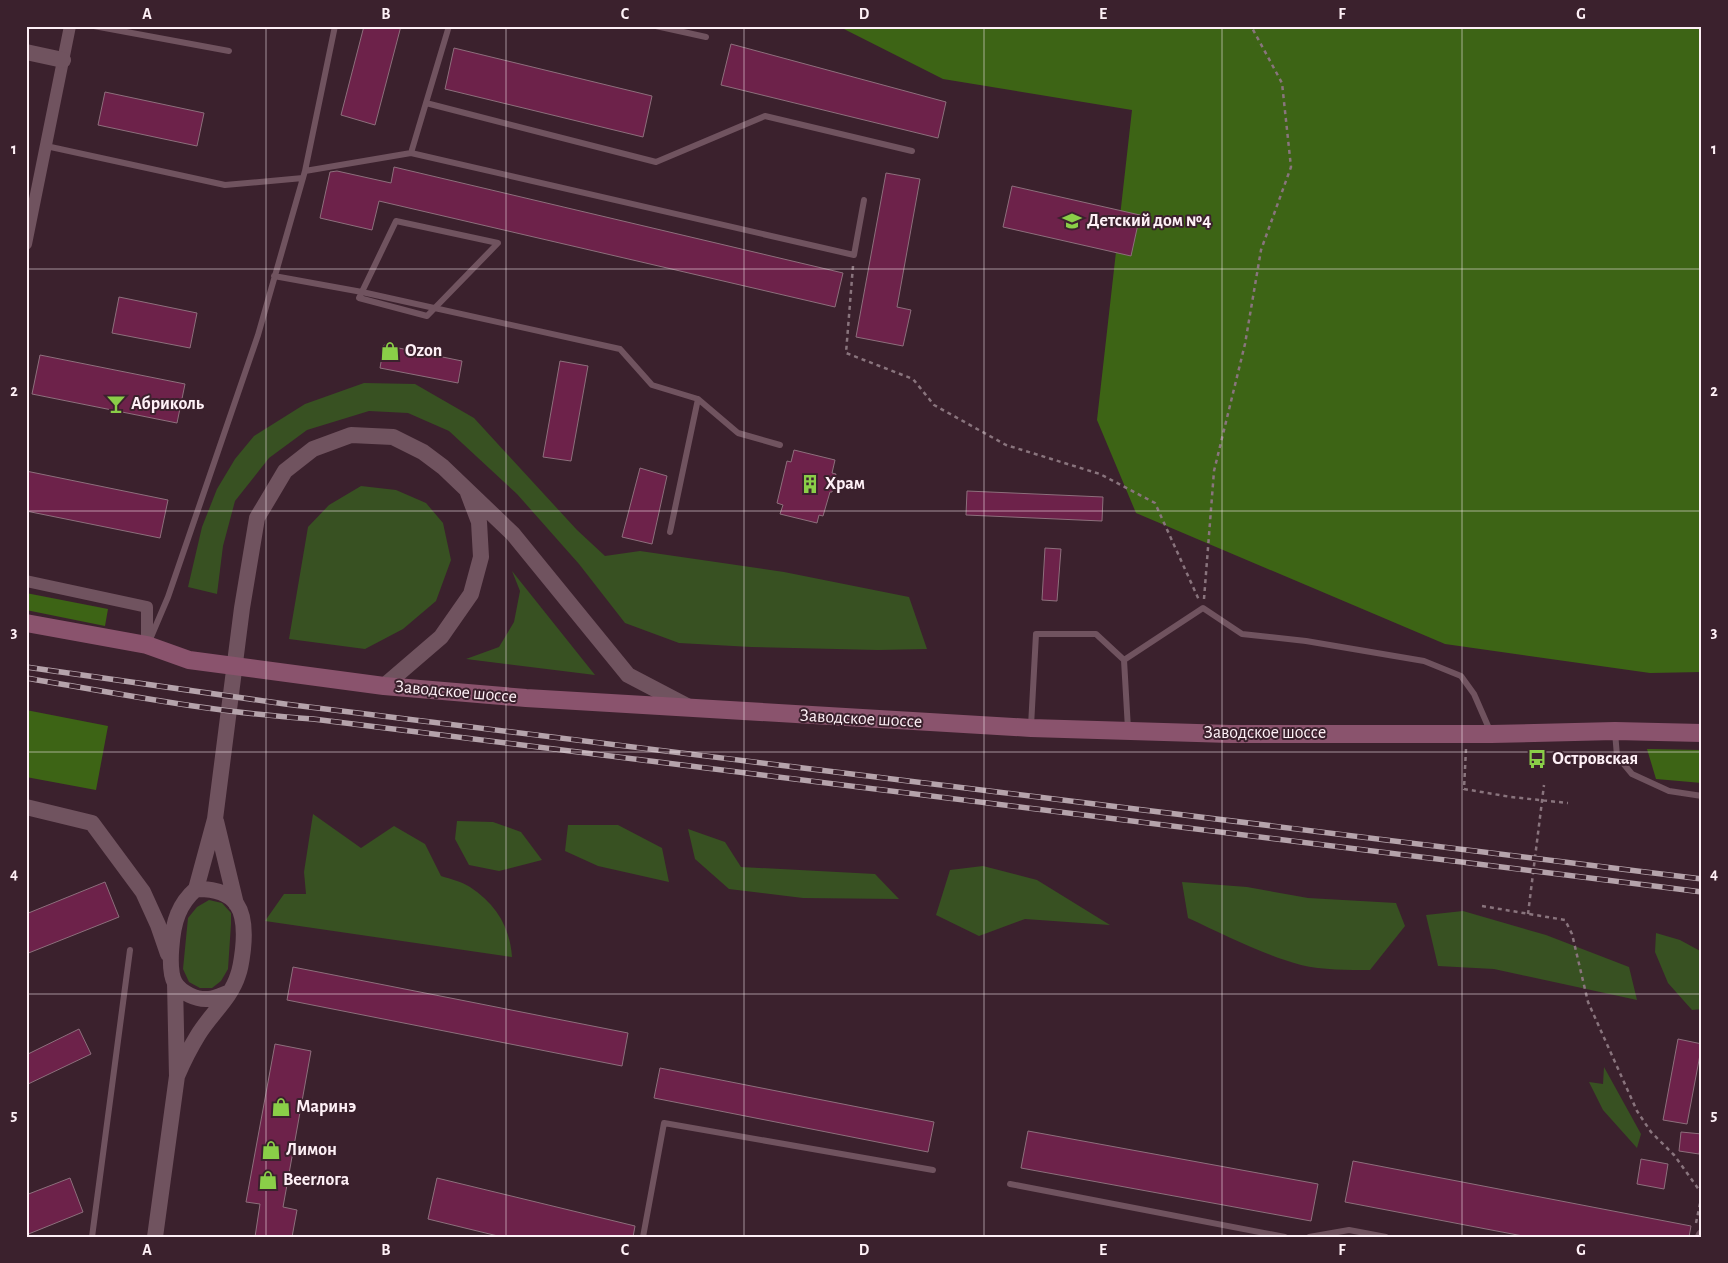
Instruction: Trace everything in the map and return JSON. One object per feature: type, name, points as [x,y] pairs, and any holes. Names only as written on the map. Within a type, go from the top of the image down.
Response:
[{"type":"main road","name":"Заводское шоссе","points":[[26,623],[147,645],[188,660],[384,686],[693,709],[1031,728],[1230,734],[1491,734],[1615,731],[1702,733]]},
{"type":"street","points":[[26,244],[70,26]]},
{"type":"street","points":[[26,52],[64,60]]},
{"type":"street","points":[[171,960],[176,919],[186,898],[196,889],[215,819],[242,608],[257,518],[285,471],[314,449],[351,435],[393,437],[423,452],[467,488],[513,534],[628,675],[693,709]]},
{"type":"street","points":[[384,686],[440,637],[471,594],[481,556],[479,522],[467,488]]},
{"type":"street","points":[[26,581],[147,606],[147,645]]},
{"type":"street","points":[[26,807],[92,823],[142,892],[158,925],[171,960],[175,983],[176,1076],[155,1237]]},
{"type":"street","points":[[176,1076],[197,1035],[230,992],[238,975],[245,932],[243,917],[236,904],[215,819]]},
{"type":"street","points":[[196,889],[211,888],[225,893],[236,904]]},
{"type":"street","points":[[142,892],[176,919]]},
{"type":"street","points":[[175,983],[191,997],[210,1000],[230,992]]},
{"type":"lane","points":[[94,26],[229,51]]},
{"type":"lane","points":[[147,645],[168,597],[258,335],[305,171],[335,26]]},
{"type":"lane","points":[[411,153],[449,26]]},
{"type":"lane","points":[[656,26],[706,37]]},
{"type":"lane","points":[[426,103],[656,162],[765,116],[912,150]]},
{"type":"lane","points":[[46,146],[225,185],[303,178]]},
{"type":"lane","points":[[305,171],[411,153],[854,255],[864,200]]},
{"type":"lane","points":[[396,221],[498,243],[427,316],[359,298],[362,292],[396,221]]},
{"type":"lane","points":[[274,276],[362,292],[620,349],[652,385],[698,399],[738,433],[780,445]]},
{"type":"lane","points":[[670,532],[698,399]]},
{"type":"lane","points":[[1124,660],[1203,608],[1242,634],[1306,641],[1424,662],[1461,676],[1474,694],[1491,734]]},
{"type":"lane","points":[[1031,728],[1036,634],[1096,634],[1124,660],[1128,730]]},
{"type":"lane","points":[[1615,731],[1617,756],[1632,774],[1669,791],[1702,796]]},
{"type":"lane","points":[[92,1237],[130,950]]},
{"type":"lane","points":[[643,1237],[664,1123],[933,1170]]},
{"type":"lane","points":[[1010,1184],[1285,1237]]},
{"type":"lane","points":[[1309,1237],[1349,1230],[1386,1237]]},
{"type":"path","points":[[1203,608],[1214,471],[1246,344],[1262,250],[1291,167],[1282,83],[1252,26]]},
{"type":"path","points":[[854,255],[846,353],[913,379],[934,405],[1006,445],[1100,474],[1155,503],[1203,608]]},
{"type":"path","points":[[1466,733],[1464,789],[1568,803]]},
{"type":"path","points":[[1528,914],[1544,785]]},
{"type":"path","points":[[1482,906],[1565,920],[1572,934],[1588,1002],[1637,1111],[1651,1132],[1674,1155],[1702,1194],[1699,1233]]},
{"type":"green space","points":[[838,26],[1702,26],[1702,672],[1650,673],[1445,644],[1136,513],[1097,420],[1132,110],[943,79]]},
{"type":"green space","points":[[364,383],[415,384],[474,418],[577,530],[605,556],[640,551],[784,572],[909,597],[927,649],[878,650],[751,647],[679,643],[625,623],[579,564],[517,494],[449,431],[408,413],[369,411],[307,430],[269,458],[235,501],[223,546],[217,594],[188,587],[202,527],[217,489],[235,459],[254,436],[305,404]]},
{"type":"green space","points":[[361,486],[396,490],[426,503],[443,523],[451,560],[436,601],[403,629],[365,649],[289,639],[308,527],[329,505]]},
{"type":"green space","points":[[512,571],[595,675],[466,659],[499,647],[514,622],[520,591]]},
{"type":"green space","points":[[26,593],[108,609],[105,626],[26,610]]},
{"type":"green space","points":[[26,710],[108,726],[96,790],[26,777]]},
{"type":"green space","points":[[1647,749],[1702,750],[1702,783],[1656,779]]},
{"type":"green space","points":[[313,814],[361,848],[394,826],[425,844],[441,876],[470,887],[494,909],[505,926],[512,957],[265,921],[284,894],[306,894],[304,872]]},
{"type":"green space","points":[[457,821],[493,822],[521,832],[542,860],[499,871],[469,865],[455,839]]},
{"type":"green space","points":[[568,825],[618,825],[662,848],[669,882],[598,866],[565,851]]},
{"type":"green space","points":[[688,829],[725,842],[741,867],[875,874],[899,899],[803,898],[729,889],[695,859]]},
{"type":"green space","points":[[983,866],[1037,880],[1110,925],[1025,919],[979,936],[936,915],[950,870]]},
{"type":"green space","points":[[1182,882],[1247,887],[1308,898],[1396,903],[1405,926],[1370,970],[1309,967],[1258,950],[1188,918]]},
{"type":"green space","points":[[209,900],[222,903],[231,913],[228,969],[221,981],[212,988],[200,988],[189,982],[183,969],[188,918],[197,907]]},
{"type":"green space","points":[[1463,911],[1546,935],[1629,967],[1637,1000],[1494,969],[1438,966],[1426,915]]},
{"type":"green space","points":[[1656,933],[1680,940],[1702,952],[1702,1009],[1692,1010],[1668,983],[1655,952]]},
{"type":"green space","points":[[1604,1067],[1641,1134],[1637,1148],[1603,1110],[1589,1082],[1603,1084]]},
{"type":"building","points":[[364,26],[401,26],[375,125],[341,115]]},
{"type":"building","points":[[731,44],[946,102],[938,138],[721,85]]},
{"type":"building","points":[[454,48],[652,96],[643,137],[445,89]]},
{"type":"building","points":[[105,92],[204,113],[197,146],[98,125]]},
{"type":"building","points":[[394,167],[843,273],[835,307],[379,201],[372,230],[320,218],[330,172],[337,171],[391,183]]},
{"type":"building","points":[[886,173],[920,179],[897,307],[911,310],[903,346],[856,337]]},
{"type":"building","name":"Детский дом №4","points":[[1012,186],[1140,215],[1131,256],[1003,227]]},
{"type":"building","points":[[119,297],[197,313],[190,348],[112,333]]},
{"type":"building","points":[[384,345],[462,361],[458,383],[380,368]]},
{"type":"building","points":[[40,355],[185,384],[177,423],[32,394]]},
{"type":"building","points":[[560,361],[588,366],[571,461],[543,457]]},
{"type":"building","name":"Храм","points":[[794,450],[835,460],[832,473],[836,474],[832,492],[830,492],[823,516],[819,515],[817,523],[780,514],[783,505],[777,503],[787,461],[791,462]]},
{"type":"building","points":[[640,468],[667,476],[652,544],[622,537]]},
{"type":"building","points":[[26,471],[168,500],[160,538],[26,511]]},
{"type":"building","points":[[967,491],[1103,497],[1102,521],[966,515]]},
{"type":"building","points":[[1045,548],[1061,549],[1057,601],[1042,600]]},
{"type":"building","points":[[105,882],[119,917],[26,954],[26,914]]},
{"type":"building","points":[[293,967],[628,1033],[622,1066],[287,1000]]},
{"type":"building","points":[[79,1029],[91,1054],[26,1085],[26,1055]]},
{"type":"building","points":[[1678,1039],[1702,1044],[1687,1124],[1663,1120]]},
{"type":"building","points":[[275,1044],[311,1051],[283,1207],[297,1210],[292,1237],[255,1237],[260,1204],[246,1202]]},
{"type":"building","points":[[660,1068],[934,1122],[928,1152],[654,1098]]},
{"type":"building","points":[[1028,1131],[1318,1184],[1311,1221],[1021,1168]]},
{"type":"building","points":[[1681,1132],[1702,1134],[1699,1154],[1679,1151]]},
{"type":"building","points":[[1641,1159],[1668,1164],[1664,1189],[1637,1184]]},
{"type":"building","points":[[1353,1161],[1691,1226],[1689,1237],[1528,1237],[1345,1202]]},
{"type":"building","points":[[70,1178],[83,1212],[26,1235],[26,1195]]},
{"type":"building","points":[[437,1178],[635,1226],[633,1237],[502,1237],[428,1219]]},
{"type":"railway","points":[[26,667],[285,704],[1702,879]]},
{"type":"railway","points":[[26,678],[241,712],[313,719],[1702,892]]},
{"type":"place","name":"Детский дом №4","points":[[1072,221]]},
{"type":"place","name":"Ozon","points":[[390,351]]},
{"type":"place","name":"Абриколь","points":[[116,404]]},
{"type":"place","name":"Храм","points":[[810,484]]},
{"type":"place","name":"Островская","points":[[1537,759]]},
{"type":"place","name":"Маринэ","points":[[281,1107]]},
{"type":"place","name":"Лимон","points":[[271,1150]]},
{"type":"place","name":"Beerлога","points":[[268,1180]]}]
